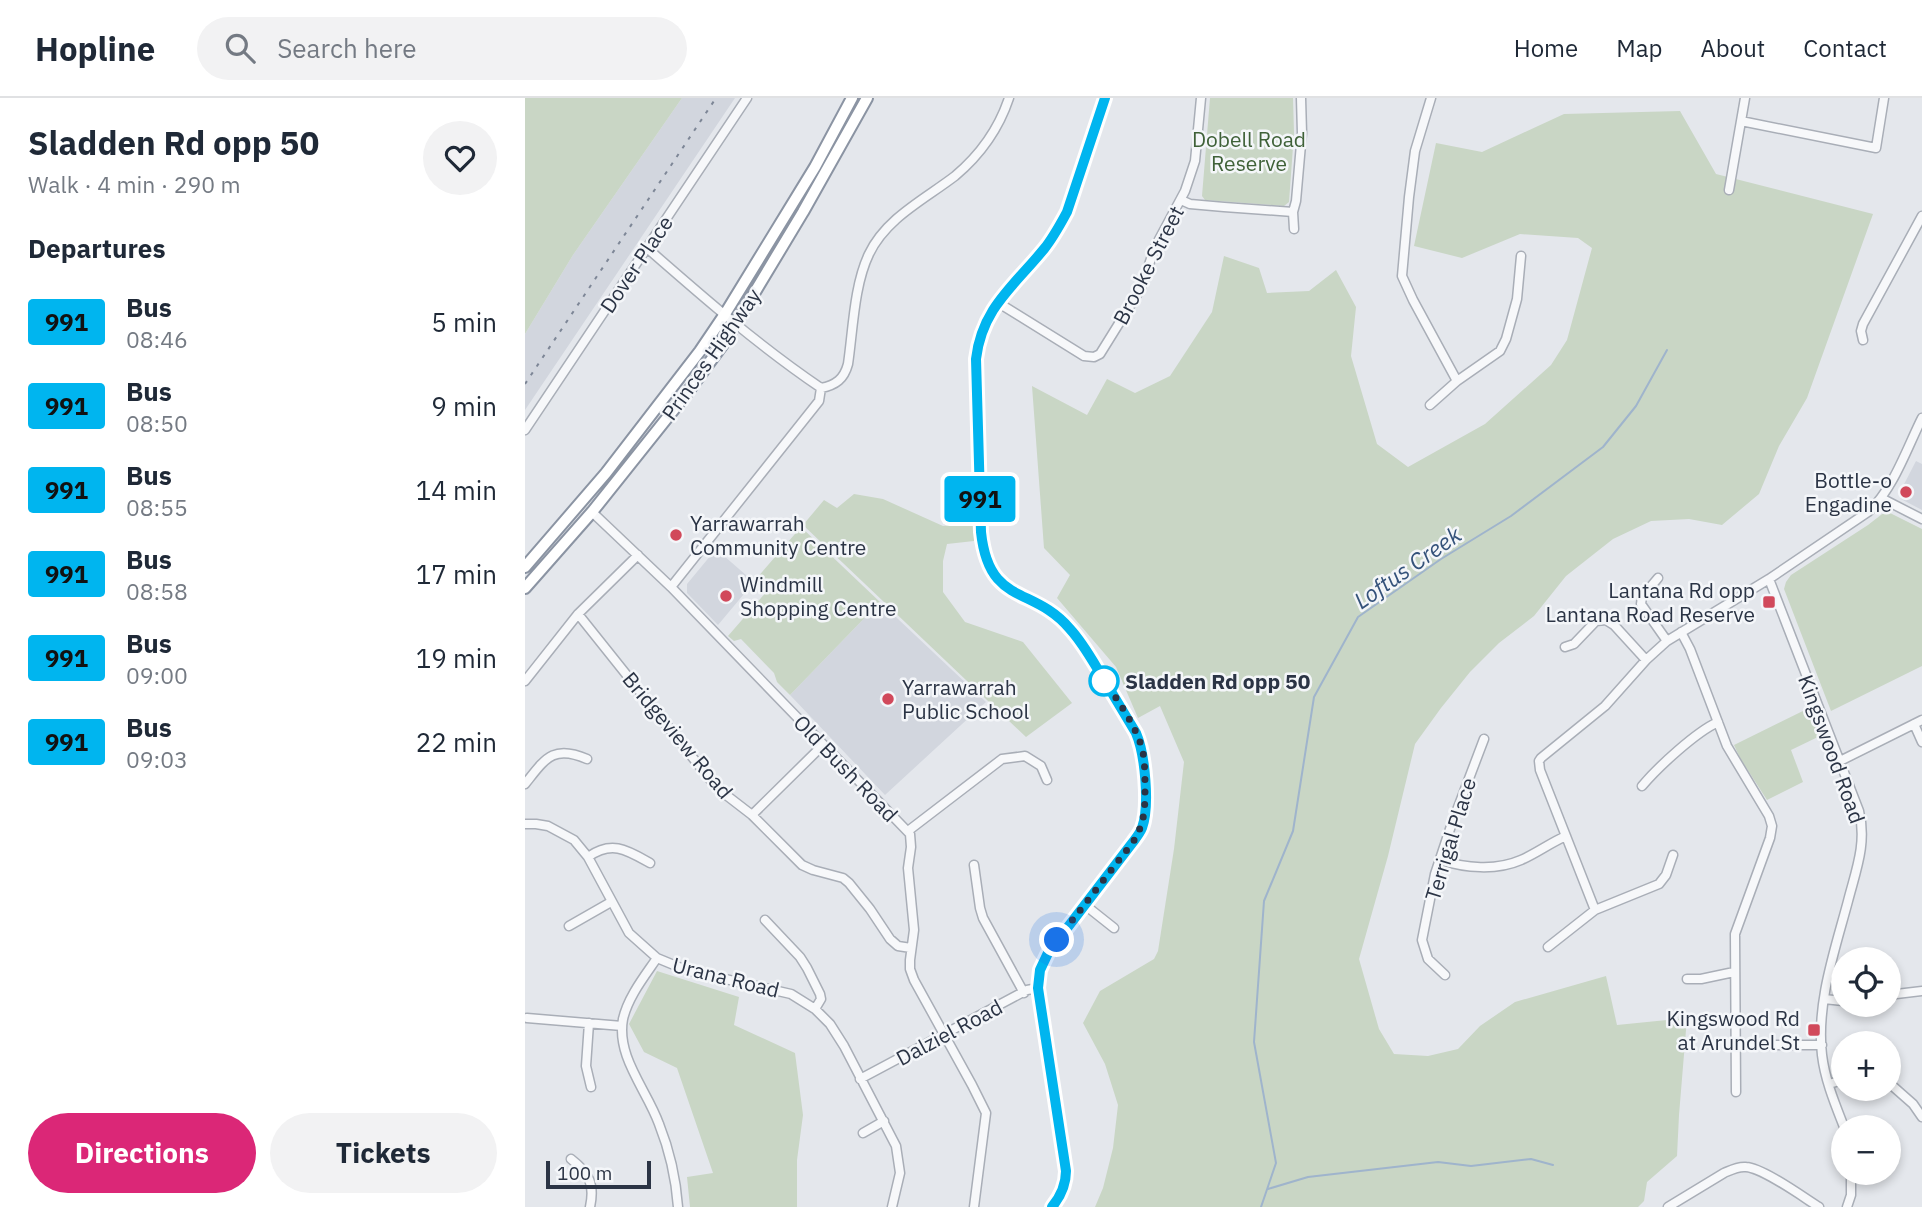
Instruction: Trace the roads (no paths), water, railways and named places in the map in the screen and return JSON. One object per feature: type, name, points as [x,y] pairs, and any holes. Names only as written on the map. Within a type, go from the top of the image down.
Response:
[{"type":"highway","name":"Princes Highway","points":[[525,567],[600,481],[725,314],[815,167],[852,98]]},
{"type":"highway","name":"Princes Highway","points":[[525,588],[592,512],[687,393],[736,324],[867,98]]},
{"type":"highway","points":[[525,578],[579,516],[592,512],[600,481]]},
{"type":"street","name":"Dover Place","points":[[525,430],[747,98]]},
{"type":"street","points":[[821,388],[838,383],[845,373],[861,275],[874,245],[891,224],[974,158],[999,123],[1009,98]]},
{"type":"street","points":[[1052,1207],[1064,1188],[1066,1171],[1038,988],[1040,970],[1044,959],[1142,828],[1145,803],[1144,758],[1136,733],[1073,632],[1054,613],[1011,591],[992,572],[986,560],[981,532],[976,359],[983,329],[997,302],[1045,249],[1061,224],[1105,98]]},
{"type":"street","name":"Brooke Street","points":[[997,302],[1084,356],[1094,357],[1100,354],[1142,288],[1154,247],[1181,201],[1195,161],[1201,98]]},
{"type":"street","points":[[1294,229],[1293,212],[1302,133],[1301,98]]},
{"type":"street","points":[[1431,98],[1415,151],[1402,276],[1457,381]]},
{"type":"street","points":[[1729,190],[1745,98]]},
{"type":"street","points":[[1741,121],[1876,148],[1884,98]]},
{"type":"street","points":[[1181,201],[1190,204],[1293,212]]},
{"type":"street","points":[[1863,340],[1863,324],[1922,216]]},
{"type":"street","points":[[647,248],[736,324],[821,388]]},
{"type":"street","points":[[1430,405],[1457,381],[1500,351],[1517,299],[1521,256]]},
{"type":"street","points":[[671,587],[819,401],[821,388]]},
{"type":"street","points":[[1595,910],[1540,770],[1539,761],[1544,754],[1605,706],[1667,641],[1856,522],[1881,498],[1922,418]]},
{"type":"street","points":[[1881,498],[1922,519]]},
{"type":"street","name":"Old Bush Road","points":[[592,512],[671,587],[908,831],[911,837],[908,868],[914,930],[910,969],[913,980],[986,1113],[974,1207]]},
{"type":"street","points":[[525,681],[578,614],[638,555]]},
{"type":"street","points":[[1658,578],[1642,597],[1641,604],[1667,641]]},
{"type":"street","name":"Kingswood Road","points":[[1769,579],[1859,811],[1862,830],[1862,843],[1834,950],[1821,1017],[1822,1045],[1829,1084],[1840,1115]]},
{"type":"street","name":"Bridgeview Road","points":[[578,614],[717,788],[752,815],[802,865],[843,878],[870,909],[890,939],[898,946],[911,948]]},
{"type":"street","points":[[1565,647],[1574,644],[1596,621],[1605,620],[1614,625],[1646,660]]},
{"type":"street","points":[[1681,632],[1733,757],[1766,809],[1772,826],[1735,934],[1736,1091]]},
{"type":"street","points":[[1642,786],[1661,765],[1718,722]]},
{"type":"street","points":[[1840,761],[1918,722],[1922,742]]},
{"type":"street","name":"Terrigal Place","points":[[1445,975],[1428,959],[1422,940],[1435,874],[1484,738]]},
{"type":"street","points":[[752,815],[823,745]]},
{"type":"street","points":[[525,784],[552,755],[560,752],[573,753],[587,759]]},
{"type":"street","points":[[908,831],[1002,759],[1025,756],[1041,766],[1047,780]]},
{"type":"street","name":"Urana Road","points":[[525,824],[548,826],[575,840],[588,857],[629,933],[656,958],[686,970],[791,994],[815,1009],[836,1032],[896,1146],[900,1163],[892,1207]]},
{"type":"street","points":[[1440,860],[1454,865],[1500,866],[1522,860],[1566,836]]},
{"type":"street","points":[[588,857],[603,849],[616,847],[650,863]]},
{"type":"street","points":[[1548,947],[1595,910],[1659,884],[1666,875],[1673,855]]},
{"type":"street","points":[[974,864],[981,913],[1024,992]]},
{"type":"street","points":[[569,926],[611,902]]},
{"type":"street","points":[[1085,905],[1114,928]]},
{"type":"street","points":[[765,920],[807,968],[821,999],[815,1009]]},
{"type":"street","points":[[656,958],[625,1011],[623,1041],[629,1063],[663,1134],[678,1207]]},
{"type":"street","points":[[1687,979],[1734,972]]},
{"type":"street","name":"Dalziel Road","points":[[860,1079],[1024,992],[1038,988]]},
{"type":"street","points":[[1901,993],[1922,991]]},
{"type":"street","points":[[1824,999],[1831,1000]]},
{"type":"street","points":[[527,1018],[622,1026]]},
{"type":"street","points":[[589,1023],[586,1066],[591,1087]]},
{"type":"street","points":[[1736,1045],[1822,1045]]},
{"type":"street","points":[[1901,1093],[1922,1117]]},
{"type":"street","points":[[863,1133],[884,1121]]},
{"type":"street","points":[[571,1159],[583,1168],[591,1183],[590,1207]]},
{"type":"street","points":[[1668,1207],[1724,1173],[1734,1168],[1747,1167],[1764,1173],[1819,1207]]},
{"type":"street","points":[[1847,1207],[1851,1185]]},
{"type":"waterway","name":"Loftus Creek","points":[[1261,1207],[1276,1163],[1254,1042],[1264,901],[1293,831],[1314,697],[1358,617],[1441,559],[1511,516],[1603,447],[1636,406],[1667,350]]},
{"type":"waterway","points":[[1268,1189],[1308,1177],[1438,1162],[1471,1166],[1531,1159],[1553,1165]]},
{"type":"railway","points":[[525,384],[716,98]]},
{"type":"place","name":"Bottle-o Engadine","points":[[1906,492]]},
{"type":"place","name":"Yarrawarrah Community Centre","points":[[676,535]]},
{"type":"place","name":"Windmill Shopping Centre","points":[[726,596]]},
{"type":"place","name":"Lantana Rd opp Lantana Road Reserve","points":[[1769,602]]},
{"type":"place","name":"Sladden Rd opp 50","points":[[1104,681]]},
{"type":"place","name":"Yarrawarrah Public School","points":[[888,699]]},
{"type":"place","name":"Kingswood Rd at Arundel St","points":[[1814,1030]]},
{"type":"park label","name":"Dobell Road Reserve","points":[[1249,151]]}]
